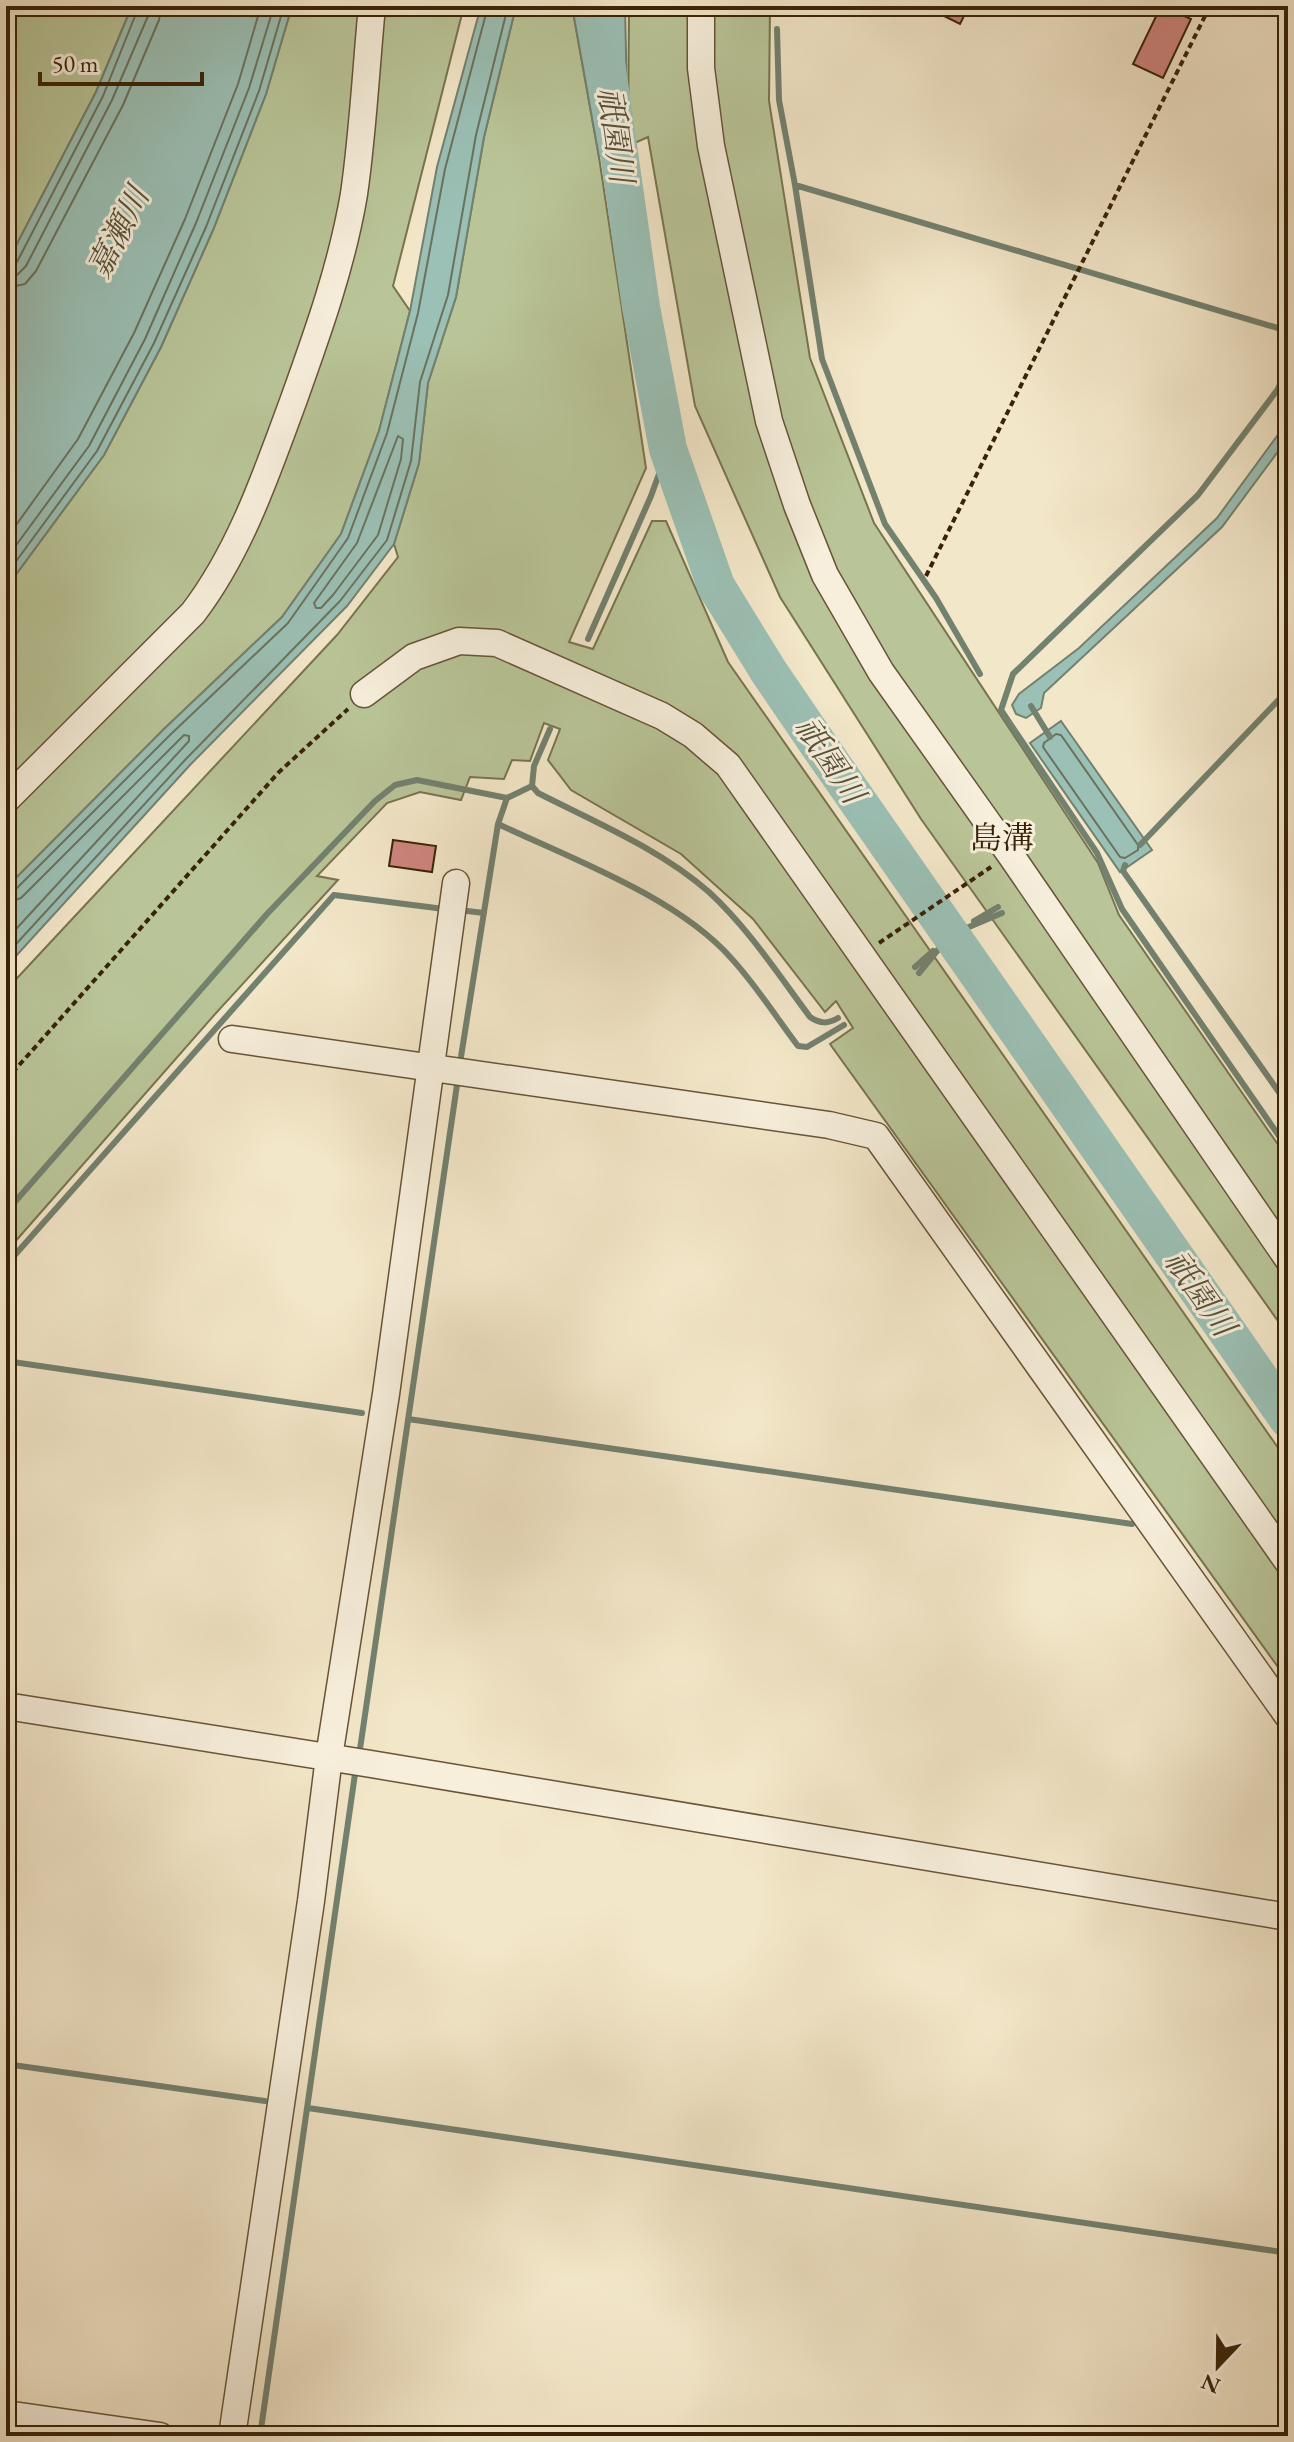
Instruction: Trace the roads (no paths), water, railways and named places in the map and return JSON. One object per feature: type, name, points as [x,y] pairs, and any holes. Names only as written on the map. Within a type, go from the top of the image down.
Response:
[{"type":"street","points":[[6,800],[193,613],[235,545],[276,448],[326,305],[343,245],[354,192],[372,6]]},
{"type":"street","points":[[701,6],[701,68],[711,146],[769,421],[825,575],[881,672],[1288,1259]]},
{"type":"street","points":[[364,694],[414,657],[459,641],[497,643],[662,716],[693,735],[728,765],[1288,1562]]},
{"type":"street","points":[[232,2436],[311,1901],[329,1757],[382,1425],[456,883]]},
{"type":"street","points":[[232,1039],[829,1125],[876,1136],[1288,1716]]},
{"type":"street","points":[[6,1706],[1288,1917]]},
{"type":"street","points":[[6,2414],[160,2436]]},
{"type":"water","name":"嘉瀬川","points":[[132,6],[292,6],[266,94],[213,230],[161,347],[104,455],[6,588],[6,265],[96,92]]},
{"type":"water","points":[[481,6],[516,6],[484,137],[456,297],[428,383],[419,463],[394,544],[347,606],[190,765],[6,967],[6,888],[164,729],[282,617],[341,534],[379,431],[410,311],[437,167]]},
{"type":"water","points":[[572,6],[625,6],[628,146],[599,157]]},
{"type":"water","points":[[1288,421],[1288,438],[1222,527],[1044,693],[1041,708],[1026,718],[1016,714],[1012,705],[1019,694],[1079,648],[1217,518]]},
{"type":"water","points":[[1061,721],[1152,850],[1120,872],[1030,743]]},
{"type":"waterway","name":"祇園川","points":[[598,6],[641,307],[668,449],[716,586],[818,744],[1288,1419]]},
{"type":"waterway","points":[[777,29],[779,100],[822,359],[885,524],[936,598],[980,674]]},
{"type":"waterway","points":[[795,185],[1281,329]]},
{"type":"waterway","points":[[1288,365],[1278,389],[1198,495],[1013,674],[1001,710],[1097,853],[1122,909],[1288,1149]]},
{"type":"waterway","points":[[588,639],[651,496],[668,449]]},
{"type":"waterway","points":[[1140,845],[1288,690]]},
{"type":"waterway","points":[[1031,706],[1050,737]]},
{"type":"waterway","points":[[532,786],[534,766],[550,729]]},
{"type":"waterway","points":[[6,1212],[267,914],[375,801],[395,785],[417,780],[507,798],[532,786]]},
{"type":"waterway","points":[[532,786],[538,793],[626,837],[690,877],[737,921],[810,1017],[824,1022],[838,1018]]},
{"type":"waterway","points":[[498,824],[507,798]]},
{"type":"waterway","points":[[460,1063],[498,824],[622,881],[682,916],[731,958],[798,1046],[807,1047],[844,1025]]},
{"type":"waterway","points":[[1125,865],[1123,871],[1288,1105]]},
{"type":"waterway","points":[[6,1265],[334,895],[444,909]]},
{"type":"waterway","points":[[974,921],[998,907]]},
{"type":"waterway","points":[[459,910],[484,913]]},
{"type":"waterway","name":"祇園川","points":[[919,973],[950,935],[1002,913]]},
{"type":"waterway","points":[[915,967],[933,951]]},
{"type":"waterway","points":[[359,1756],[458,1078]]},
{"type":"waterway","points":[[6,1361],[362,1413]]},
{"type":"waterway","points":[[408,1419],[1132,1524]]},
{"type":"waterway","points":[[260,2436],[356,1767]]},
{"type":"waterway","points":[[6,2064],[265,2101]]},
{"type":"waterway","points":[[308,2108],[1288,2253]]},
{"type":"district","name":"島溝","points":[[1002,838]]}]
